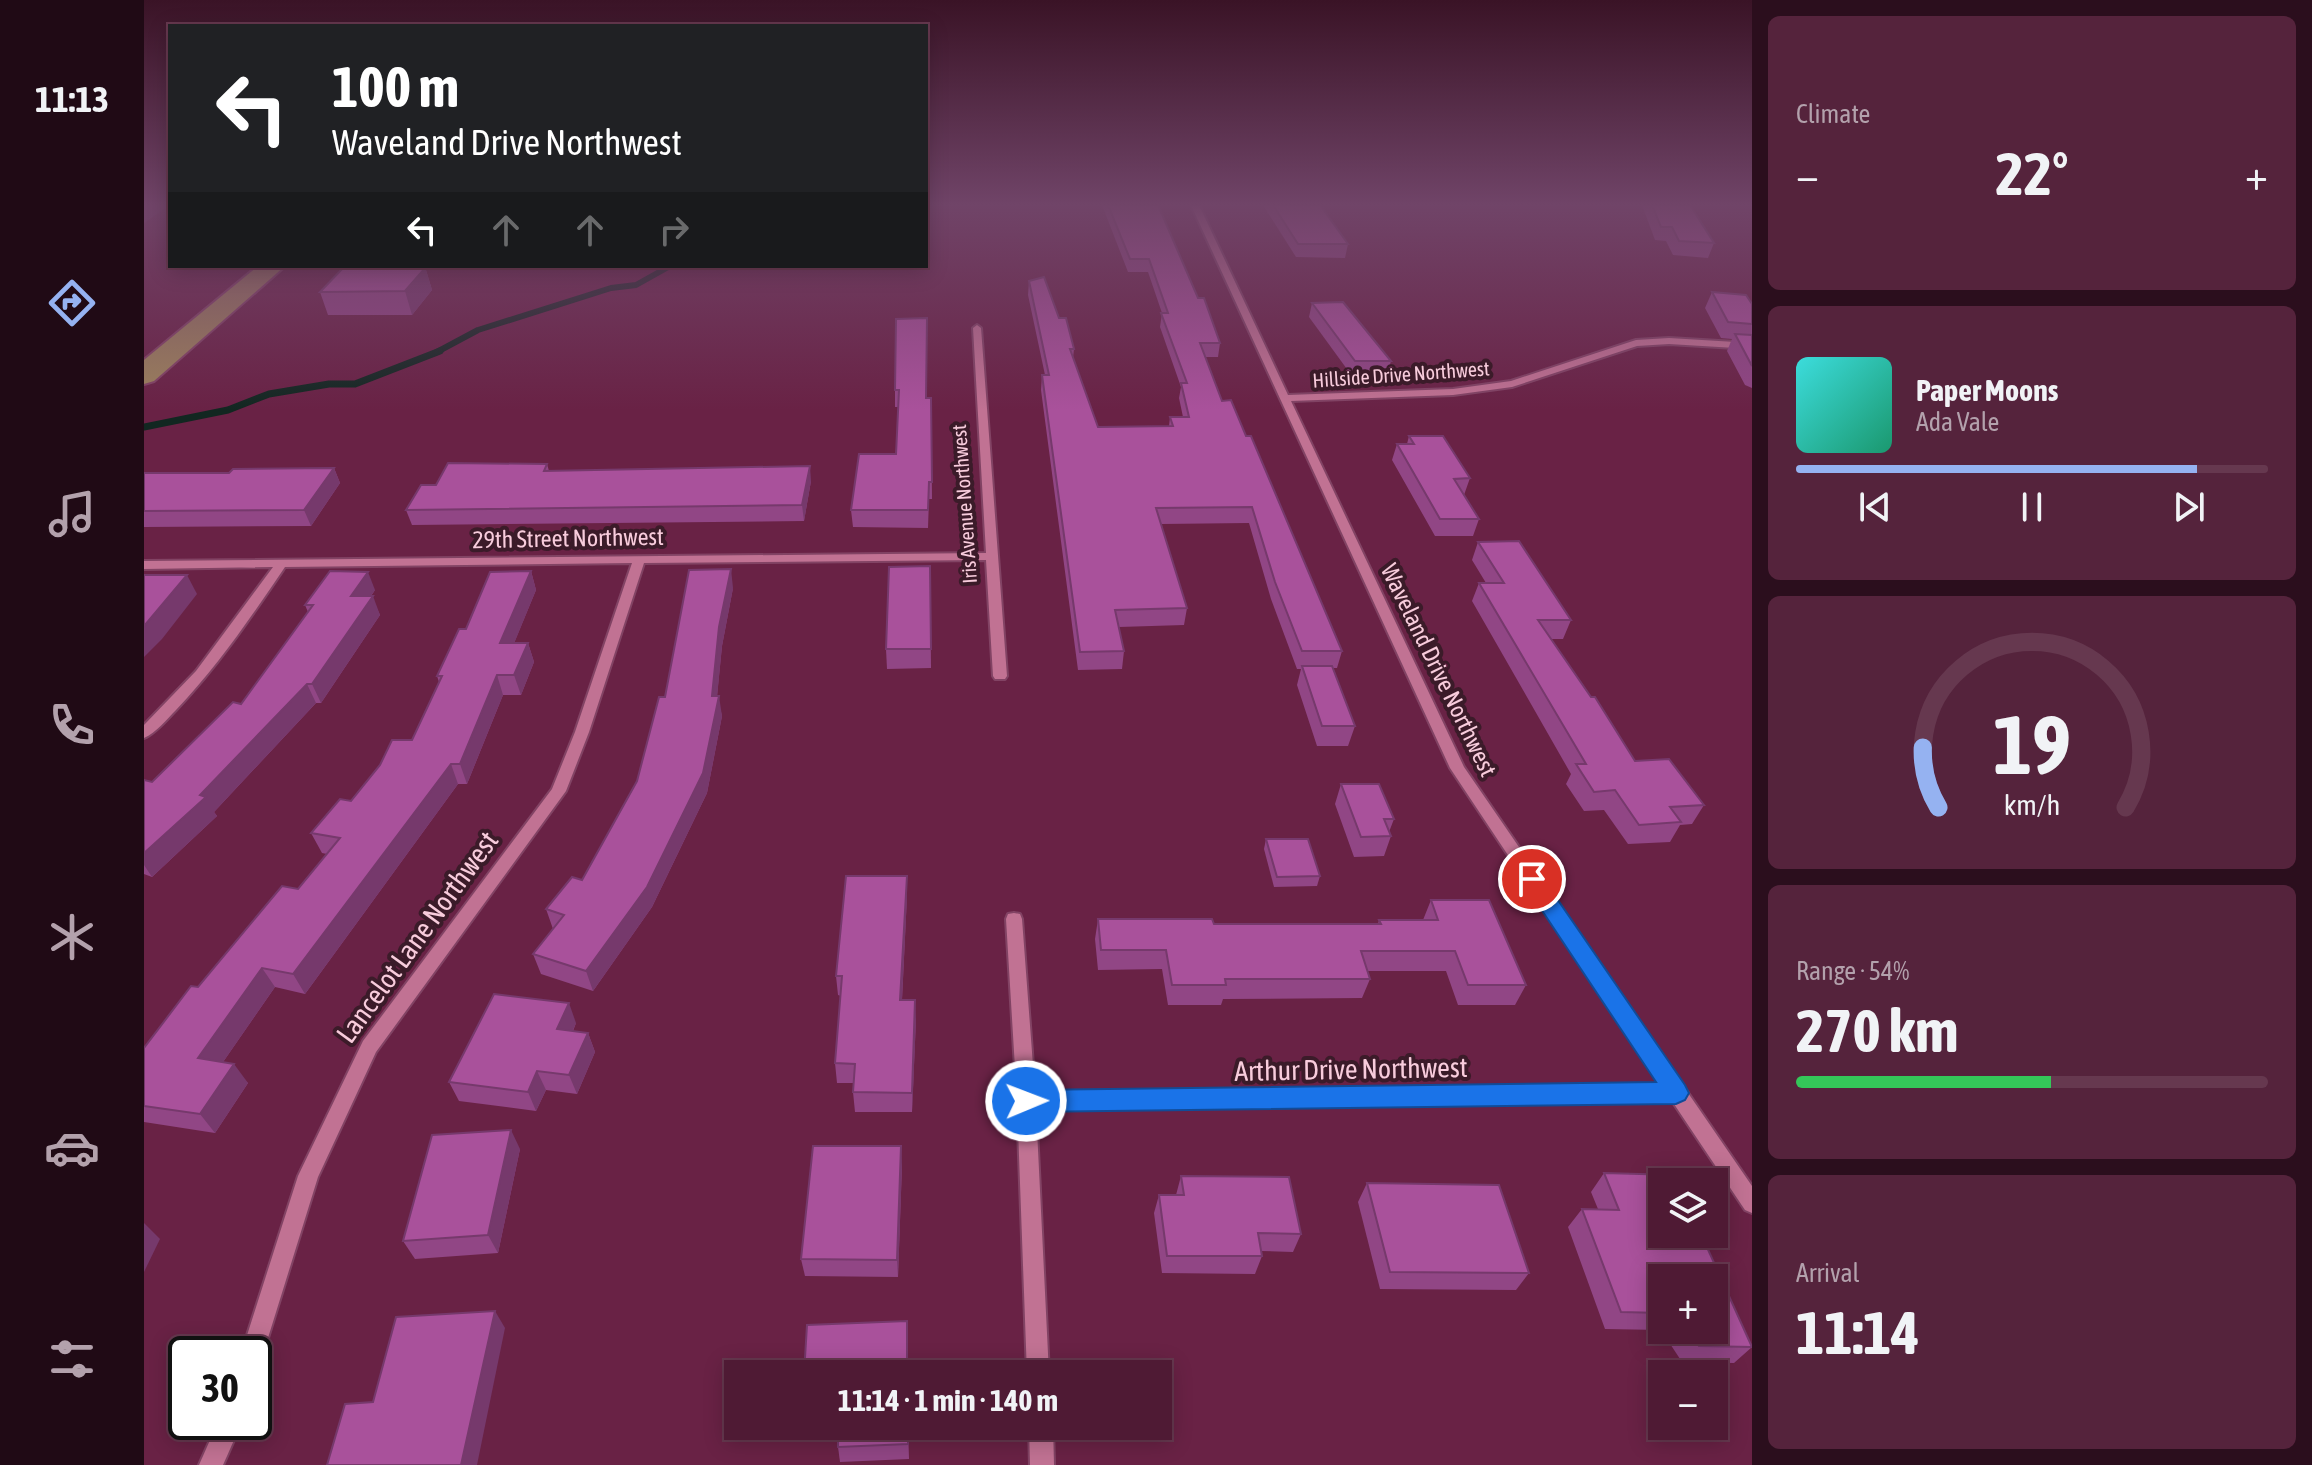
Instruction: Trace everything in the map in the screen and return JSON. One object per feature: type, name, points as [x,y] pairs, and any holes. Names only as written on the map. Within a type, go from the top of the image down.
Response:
[{"type":"main road","points":[[144,375],[264,273]]},
{"type":"street","name":"Waveland Drive Northwest","points":[[1227,273],[1457,768],[1752,1203]]},
{"type":"street","name":"Iris Avenue Northwest","points":[[977,328],[1000,676]]},
{"type":"street","name":"Hillside Drive Northwest","points":[[1284,398],[1453,392],[1512,384],[1636,343],[1669,341],[1752,346]]},
{"type":"street","name":"29th Street Northwest","points":[[144,565],[992,556]]},
{"type":"street","name":"Lancelot Lane Northwest","points":[[258,1336],[308,1176],[369,1047],[559,791],[582,732],[639,560]]},
{"type":"street","points":[[144,733],[182,699],[220,653],[281,564]]},
{"type":"street","points":[[1014,919],[1037,1360]]},
{"type":"street","name":"Arthur Drive Northwest","points":[[1026,1101],[1676,1093]]},
{"type":"street","points":[[211,1465],[222,1440]]},
{"type":"street","points":[[1041,1440],[1042,1465]]},
{"type":"building","points":[[338,273],[420,273],[405,291],[320,292]]},
{"type":"building","points":[[1154,273],[1187,273],[1198,298],[1204,298],[1220,343],[1200,343],[1222,401],[1231,400],[1246,436],[1251,436],[1342,651],[1302,651],[1275,582],[1252,507],[1156,508],[1187,608],[1115,610],[1124,651],[1080,652],[1042,375],[1049,375],[1029,281],[1044,277],[1059,318],[1066,318],[1074,349],[1070,349],[1098,427],[1173,426],[1170,417],[1189,417],[1181,383],[1187,383],[1161,313],[1168,313]]},
{"type":"building","points":[[1712,292],[1746,295],[1752,304],[1752,324],[1728,322]]},
{"type":"building","points":[[1343,302],[1391,361],[1355,361],[1312,303]]},
{"type":"building","points":[[927,318],[926,398],[931,398],[932,482],[929,482],[928,510],[851,510],[859,454],[896,454],[899,390],[895,390],[896,319]]},
{"type":"building","points":[[1735,334],[1752,335],[1752,366]]},
{"type":"building","points":[[1409,436],[1443,436],[1470,478],[1454,479],[1479,519],[1440,519],[1397,444],[1414,444]]},
{"type":"building","points":[[448,463],[547,464],[544,471],[810,466],[802,505],[406,510],[421,485],[436,485]]},
{"type":"building","points":[[334,468],[304,510],[144,511],[144,473]]},
{"type":"building","points":[[1519,541],[1571,620],[1538,620],[1591,697],[1595,697],[1635,761],[1669,759],[1704,805],[1670,807],[1681,822],[1639,825],[1615,790],[1594,792],[1576,764],[1586,764],[1479,583],[1504,583],[1478,542]]},
{"type":"building","points":[[930,566],[931,649],[886,649],[889,567]]},
{"type":"building","points":[[731,569],[719,627],[712,696],[719,696],[703,773],[647,887],[586,971],[533,954],[564,915],[546,909],[572,877],[582,880],[637,781],[659,697],[665,697],[689,570]]},
{"type":"building","points":[[330,571],[368,572],[351,596],[373,596],[312,684],[307,684],[200,795],[206,797],[144,853],[144,780],[152,782],[233,702],[241,704],[313,605],[305,605]]},
{"type":"building","points":[[531,571],[500,643],[528,643],[514,675],[497,675],[460,764],[451,764],[293,974],[262,968],[198,1058],[234,1064],[200,1114],[144,1106],[144,1048],[191,986],[198,987],[282,886],[298,889],[340,838],[311,833],[340,799],[351,801],[380,765],[392,740],[412,740],[442,676],[437,676],[459,629],[466,629],[490,572]]},
{"type":"building","points":[[144,575],[187,575],[144,626]]},
{"type":"building","points":[[1302,666],[1332,666],[1355,726],[1322,726]]},
{"type":"building","points":[[1341,784],[1379,784],[1394,819],[1384,819],[1391,836],[1361,837]]},
{"type":"building","points":[[1266,839],[1308,839],[1320,876],[1277,877]]},
{"type":"building","points":[[846,876],[907,876],[900,1000],[915,1000],[912,1093],[853,1092],[855,1064],[835,1063],[842,976],[836,976]]},
{"type":"building","points":[[1431,900],[1489,900],[1526,985],[1468,985],[1455,951],[1361,951],[1370,979],[1225,979],[1226,985],[1172,985],[1166,950],[1101,950],[1098,919],[1212,919],[1214,924],[1381,924],[1379,920],[1438,920]]},
{"type":"building","points":[[494,994],[569,1003],[557,1029],[588,1033],[569,1075],[537,1071],[528,1092],[449,1082]]},
{"type":"building","points":[[511,1130],[488,1235],[403,1241],[432,1135]]},
{"type":"building","points":[[813,1146],[901,1146],[897,1260],[801,1259]]},
{"type":"building","points":[[1604,1173],[1648,1174],[1648,1248],[1707,1248],[1715,1264],[1648,1264],[1648,1313],[1621,1312],[1582,1209],[1619,1210]]},
{"type":"building","points":[[1181,1176],[1289,1177],[1301,1234],[1258,1233],[1262,1256],[1167,1256],[1159,1195],[1184,1195]]},
{"type":"building","points":[[1367,1183],[1499,1185],[1529,1273],[1390,1272]]},
{"type":"building","points":[[1728,1294],[1752,1347],[1699,1346],[1728,1344]]},
{"type":"building","points":[[495,1311],[461,1465],[327,1465],[345,1404],[373,1402],[396,1317]]},
{"type":"building","points":[[907,1321],[907,1360],[805,1360],[807,1325]]},
{"type":"building","points":[[838,1440],[908,1440],[908,1444],[838,1447]]},
{"type":"waterway","points":[[435,353],[478,330],[611,288],[636,285],[657,273]]},
{"type":"waterway","points":[[435,353],[440,351]]},
{"type":"waterway","points":[[144,427],[228,410],[269,394],[329,384],[355,384],[435,353]]},
{"type":"route","points":[[1026,1101],[1676,1093],[1532,879]]}]
